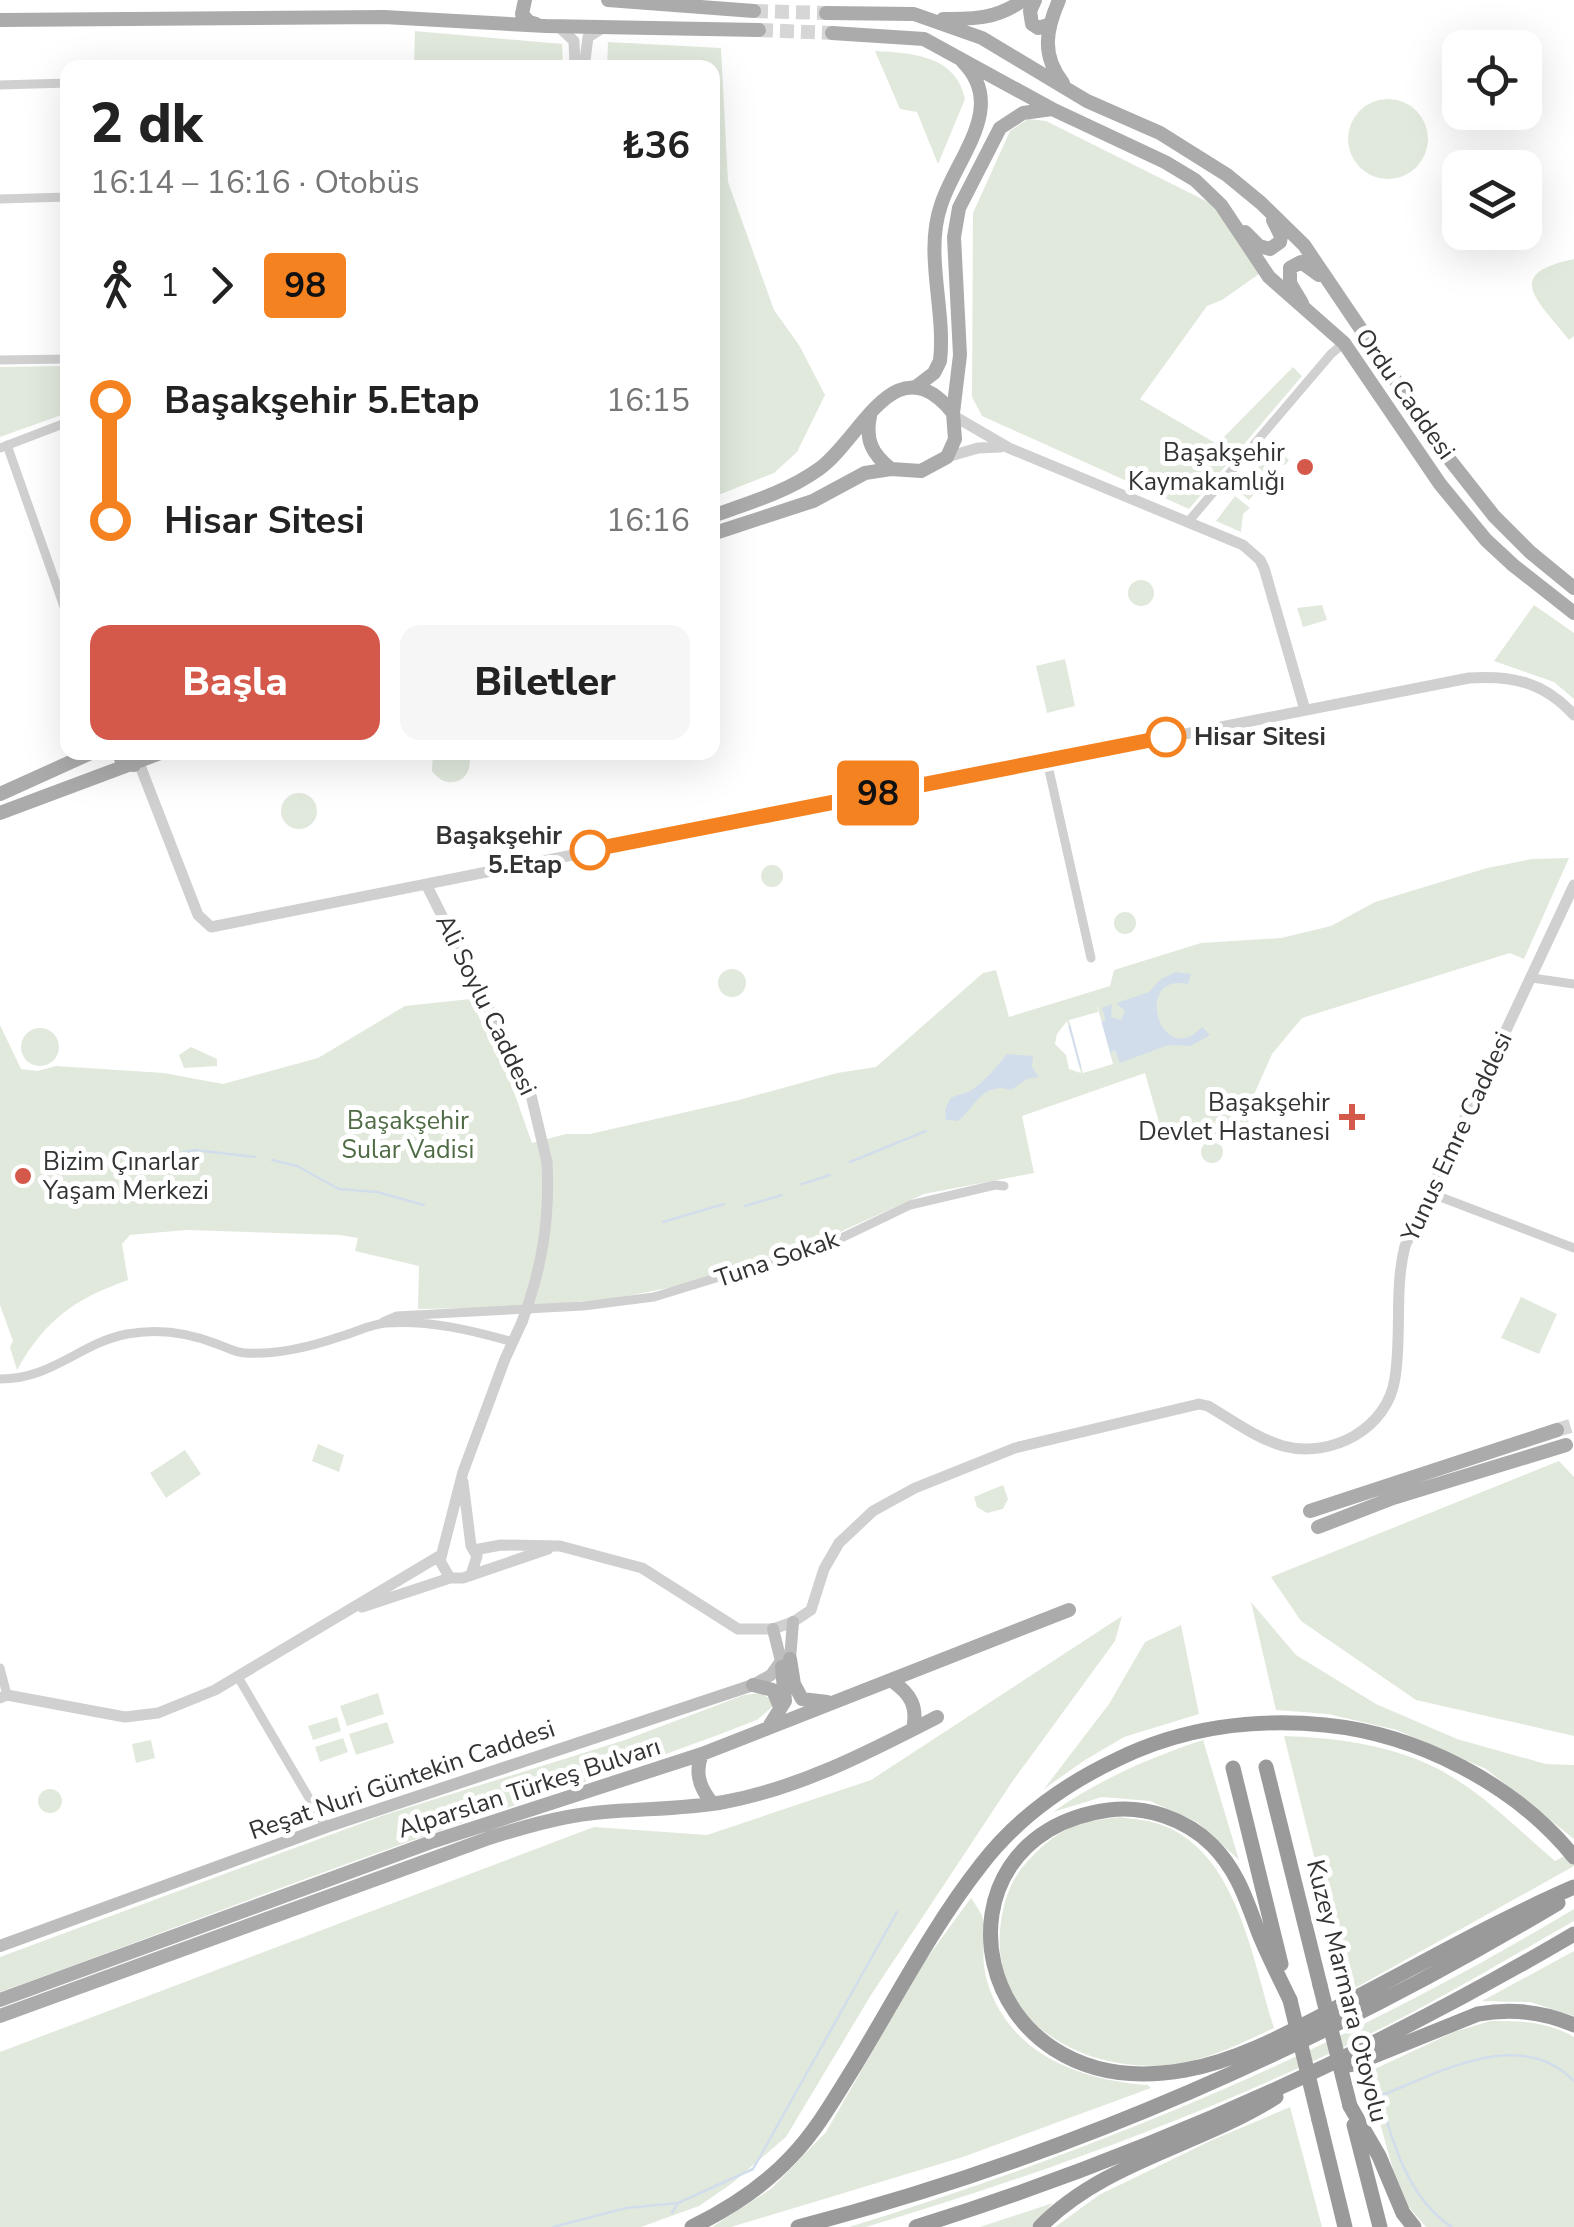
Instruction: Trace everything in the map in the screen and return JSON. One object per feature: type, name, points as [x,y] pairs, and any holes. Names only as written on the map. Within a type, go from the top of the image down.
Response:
[{"type":"highway","points":[[692,2227],[743,2198],[793,2156],[817,2125],[960,1895],[1000,1843],[1068,1786],[1128,1754],[1181,1735],[1267,1722],[1333,1726],[1368,1733],[1420,1749],[1469,1771],[1518,1804],[1571,1854]]},
{"type":"highway","name":"Kuzey Marmara Otoyolu","points":[[1266,1767],[1380,2227]]},
{"type":"highway","points":[[1233,1768],[1345,2227]]},
{"type":"highway","points":[[1290,2000],[1232,1870],[1214,1846],[1194,1829],[1149,1812],[1124,1808],[1078,1816],[1044,1834],[1021,1854],[992,1910],[990,1944],[997,1981],[1027,2028],[1046,2046],[1087,2065],[1161,2073],[1214,2062],[1300,2026],[1534,1904],[1574,1890]]},
{"type":"highway","points":[[798,2227],[986,2168],[1182,2094],[1386,2000],[1574,1890]]},
{"type":"highway","points":[[916,2227],[1092,2166],[1323,2068],[1456,2001],[1574,1934]]},
{"type":"highway","points":[[1040,2227],[1090,2187],[1234,2121],[1323,2068],[1354,2064],[1434,2030],[1496,2011],[1536,2012],[1574,2025]]},
{"type":"highway","points":[[1350,2106],[1380,2156],[1403,2213],[1414,2227]]},
{"type":"highway","points":[[1319,2120],[1335,2227]]},
{"type":"main road","points":[[525,0],[525,19],[552,26]]},
{"type":"main road","points":[[608,0],[754,10]]},
{"type":"main road","points":[[826,13],[987,18],[1023,0]]},
{"type":"main road","points":[[1034,0],[1030,11],[1032,24],[1042,28],[1048,25]]},
{"type":"main road","points":[[1059,0],[1046,40],[1051,62],[1071,92]]},
{"type":"main road","points":[[0,20],[384,17],[552,26],[759,30]]},
{"type":"main road","name":"Ordu Caddesi","points":[[932,18],[1000,47],[1071,92],[1193,152],[1261,202],[1304,246],[1446,454],[1494,516],[1574,588]]},
{"type":"main road","points":[[720,513],[804,479],[834,457],[888,394],[917,386],[934,374],[941,352],[935,236],[939,210],[983,108],[979,86],[966,64],[938,45],[908,36],[832,33]]},
{"type":"main road","name":"Ordu Caddesi","points":[[938,45],[1052,109],[1195,180],[1221,204],[1269,277],[1344,343],[1440,484],[1486,540],[1512,566],[1574,613]]},
{"type":"main road","points":[[720,531],[813,501],[865,473],[892,469],[921,471],[947,458],[954,439],[960,356],[954,237],[959,208],[1000,128],[1022,113],[1052,109]]},
{"type":"main road","points":[[1221,204],[1259,246],[1270,249],[1280,242],[1281,236],[1261,202]]},
{"type":"main road","points":[[1304,307],[1288,275],[1290,268],[1301,262],[1340,297]]},
{"type":"main road","points":[[917,386],[937,396],[953,414]]},
{"type":"main road","points":[[870,415],[868,434],[872,448],[892,469]]},
{"type":"main road","points":[[0,794],[74,760]]},
{"type":"main road","points":[[0,813],[141,760]]},
{"type":"main road","points":[[1310,1511],[1556,1430]]},
{"type":"main road","points":[[1318,1527],[1393,1498],[1566,1444]]},
{"type":"main road","name":"Alparslan Türkeş Bulvarı","points":[[0,2000],[434,1841],[702,1754],[1069,1610]]},
{"type":"main road","points":[[767,1729],[781,1712],[785,1696],[785,1660],[793,1622]]},
{"type":"main road","points":[[773,1628],[802,1699],[838,1702]]},
{"type":"main road","name":"Reşat Nuri Güntekin Caddesi","points":[[0,1946],[326,1827],[754,1685],[785,1660]]},
{"type":"main road","points":[[892,1681],[914,1703],[913,1729]]},
{"type":"main road","points":[[754,1685],[770,1688],[776,1694],[781,1712]]},
{"type":"main road","name":"Alparslan Türkeş Bulvarı","points":[[0,2016],[520,1828],[592,1813],[713,1804],[781,1788],[860,1757],[937,1717]]},
{"type":"main road","points":[[702,1754],[697,1771],[713,1804]]},
{"type":"street","points":[[552,26],[574,41],[575,60]]},
{"type":"street","points":[[585,60],[588,37],[604,26]]},
{"type":"street","points":[[0,85],[60,84]]},
{"type":"street","points":[[0,199],[60,197]]},
{"type":"street","points":[[1188,522],[1344,343]]},
{"type":"street","points":[[0,360],[60,359]]},
{"type":"street","points":[[953,414],[1010,448],[1243,544],[1260,560],[1304,710]]},
{"type":"street","points":[[60,425],[3,446],[60,597]]},
{"type":"street","points":[[947,458],[978,448],[1010,448]]},
{"type":"street","points":[[1033,764],[1403,690],[1498,676],[1541,688],[1574,715]]},
{"type":"street","points":[[141,760],[198,916],[206,925],[219,926],[964,777]]},
{"type":"street","points":[[1048,761],[1092,958]]},
{"type":"street","name":"Ali Soylu Caddesi","points":[[426,884],[530,1092],[547,1162],[549,1206],[536,1284],[463,1472],[442,1552]]},
{"type":"street","name":"Yunus Emre Caddesi","points":[[793,1622],[812,1610],[824,1570],[839,1543],[873,1512],[915,1488],[1015,1448],[1199,1404],[1286,1447],[1338,1443],[1374,1422],[1392,1393],[1396,1374],[1404,1246],[1574,885]]},
{"type":"street","points":[[1532,978],[1574,984]]},
{"type":"street","name":"Tuna Sokak","points":[[383,1322],[397,1316],[436,1312],[542,1308],[654,1297],[833,1242],[910,1205],[978,1188],[1004,1186]]},
{"type":"street","points":[[1430,1193],[1574,1248]]},
{"type":"street","points":[[0,1379],[48,1372],[126,1334],[180,1332],[240,1354],[272,1352],[336,1338],[383,1322],[462,1327],[512,1342]]},
{"type":"street","name":"Ali Soylu Caddesi","points":[[463,1472],[472,1548]]},
{"type":"street","points":[[0,1668],[3,1696],[141,1717],[186,1704],[238,1677],[460,1541],[472,1548],[560,1546],[642,1568],[738,1629],[773,1628],[793,1622]]},
{"type":"street","points":[[339,1615],[560,1546]]},
{"type":"street","points":[[472,1548],[477,1562],[472,1572]]},
{"type":"street","points":[[442,1552],[441,1567],[450,1578]]},
{"type":"street","points":[[238,1677],[326,1827]]},
{"type":"green space","points":[[415,31],[562,44],[563,60],[414,60]]},
{"type":"green space","points":[[608,42],[721,48],[728,182],[774,310],[799,345],[825,395],[797,452],[774,473],[720,494],[720,60],[607,60]]},
{"type":"green space","points":[[875,51],[930,59],[952,73],[960,84],[965,99],[938,164],[917,112],[900,109]]},
{"type":"green space","points":[[1388,99],[1403,102],[1416,111],[1425,124],[1425,154],[1416,167],[1403,176],[1388,179],[1373,176],[1360,167],[1351,154],[1348,139],[1351,124],[1360,111],[1373,102]]},
{"type":"green space","points":[[1028,119],[1046,121],[1216,206],[1259,274],[1207,306],[1140,399],[1217,444],[1293,367],[1302,376],[1189,509],[982,416],[972,397],[973,213],[1010,131]]},
{"type":"green space","points":[[1574,259],[1574,336],[1569,340],[1538,301],[1532,281],[1538,272]]},
{"type":"green space","points":[[60,366],[60,416],[0,437],[0,367]]},
{"type":"green space","points":[[1275,447],[1289,460],[1268,476],[1258,467]]},
{"type":"green space","points":[[1254,471],[1265,481],[1249,500],[1237,490]]},
{"type":"green space","points":[[1235,496],[1250,508],[1243,514],[1241,532],[1216,521]]},
{"type":"green space","points":[[1141,580],[1150,584],[1154,593],[1150,602],[1141,606],[1132,602],[1128,593],[1132,584]]},
{"type":"green space","points":[[1322,605],[1327,620],[1303,627],[1297,608]]},
{"type":"green space","points":[[1534,605],[1574,633],[1574,699],[1554,682],[1494,661]]},
{"type":"green space","points":[[1065,659],[1075,706],[1047,713],[1036,666]]},
{"type":"green space","points":[[433,760],[470,760],[465,776],[453,782],[446,782],[432,771]]},
{"type":"green space","points":[[299,793],[311,799],[317,811],[311,823],[299,829],[287,823],[281,811],[287,799]]},
{"type":"green space","name":"Başakşehir Sular Vadisi","points":[[1569,858],[1524,959],[1510,953],[1302,1018],[1272,1054],[1252,1099],[1246,1135],[1163,1136],[1145,1073],[1022,1116],[1034,1173],[924,1194],[831,1236],[683,1285],[617,1298],[519,1307],[418,1309],[419,1266],[355,1251],[358,1238],[186,1230],[130,1235],[122,1244],[128,1280],[63,1313],[39,1337],[17,1370],[10,1347],[13,1341],[0,1305],[0,1025],[21,1069],[37,1071],[56,1066],[164,1073],[223,1084],[318,1058],[405,1006],[470,999],[509,1078],[532,1143],[566,1134],[590,1134],[837,1073],[876,1067],[983,973],[996,970],[1009,1017],[1110,986],[1114,970],[1201,943],[1281,938],[1331,926],[1375,902],[1487,868],[1532,859]]},
{"type":"green space","points":[[772,865],[780,868],[780,884],[772,887],[764,884],[761,876],[764,868]]},
{"type":"green space","points":[[1121,912],[1129,912],[1136,923],[1129,934],[1121,934],[1114,927],[1114,919]]},
{"type":"green space","points":[[732,969],[742,973],[746,983],[742,993],[732,997],[722,993],[718,983],[722,973]]},
{"type":"green space","points":[[40,1028],[53,1034],[59,1047],[53,1060],[40,1066],[27,1060],[21,1047],[27,1034]]},
{"type":"green space","points":[[191,1047],[217,1059],[217,1066],[184,1068],[179,1055]]},
{"type":"green space","points":[[1212,1141],[1220,1144],[1220,1160],[1212,1163],[1204,1160],[1201,1152],[1204,1144]]},
{"type":"green space","points":[[1521,1297],[1557,1314],[1539,1354],[1501,1338]]},
{"type":"green space","points":[[318,1444],[344,1455],[339,1472],[312,1461]]},
{"type":"green space","points":[[185,1450],[201,1474],[166,1498],[150,1473]]},
{"type":"green space","points":[[1559,1461],[1574,1477],[1574,1736],[1416,1700],[1301,1621],[1271,1577]]},
{"type":"green space","points":[[1003,1485],[1008,1499],[1003,1509],[987,1513],[977,1507],[974,1497]]},
{"type":"green space","points":[[1251,1602],[1296,1655],[1376,1704],[1457,1739],[1546,1764],[1574,1765],[1574,1839],[1486,1769],[1397,1730],[1328,1714],[1276,1710]]},
{"type":"green space","points":[[1122,1616],[1115,1641],[1012,1782],[871,1995],[786,2137],[699,2206],[641,2227],[0,2227],[0,2052],[594,1827],[707,1835],[871,1780]]},
{"type":"green space","points":[[1181,1625],[1199,1714],[1124,1737],[1044,1789],[1109,1704],[1145,1642]]},
{"type":"green space","points":[[378,1693],[384,1714],[347,1726],[340,1706]]},
{"type":"green space","points":[[761,1693],[772,1700],[772,1707],[757,1720],[0,1992],[0,1957],[384,1815],[625,1740],[744,1695]]},
{"type":"green space","points":[[337,1717],[341,1731],[313,1740],[308,1726]]},
{"type":"green space","points":[[387,1722],[394,1743],[356,1755],[349,1734]]},
{"type":"green space","points":[[1284,1736],[1353,1742],[1419,1760],[1473,1791],[1555,1861],[1574,1851],[1574,1866],[1348,1992]]},
{"type":"green space","points":[[343,1738],[348,1752],[320,1762],[315,1747]]},
{"type":"green space","points":[[151,1740],[155,1758],[136,1763],[132,1744]]},
{"type":"green space","points":[[1203,1740],[1239,1860],[1197,1822],[1150,1801],[1102,1797],[1053,1812],[1125,1770]]},
{"type":"green space","points":[[50,1789],[62,1801],[50,1813],[38,1801]]},
{"type":"green space","points":[[1120,1817],[1159,1824],[1185,1837],[1207,1857],[1238,1910],[1274,2028],[1194,2060],[1135,2065],[1076,2050],[1028,2016],[1011,1992],[1002,1964],[1001,1922],[1011,1886],[1033,1856],[1059,1834],[1082,1823]]},
{"type":"green space","points":[[971,1898],[983,1919],[987,1981],[997,2006],[1029,2045],[1073,2069],[1151,2088],[963,2157],[731,2227],[712,2227],[771,2189],[826,2132],[924,1962]]},
{"type":"green space","points":[[1574,1909],[1574,1921],[1442,1996],[1362,2038],[1241,2093],[1118,2143],[992,2187],[866,2227],[849,2227],[1037,2164],[1221,2090],[1400,2006]]},
{"type":"green space","points":[[1574,1951],[1574,2016],[1530,2002],[1482,2001]]},
{"type":"green space","points":[[1490,2021],[1544,2025],[1574,2037],[1574,2227],[1426,2227],[1401,2198],[1366,2073],[1454,2032]]},
{"type":"green space","points":[[1290,2107],[1322,2227],[1055,2227],[1099,2195]]},
{"type":"green space","points":[[1053,2203],[1032,2227],[980,2227]]},
{"type":"water","points":[[1176,972],[1191,974],[1188,984],[1171,984],[1161,992],[1158,1018],[1164,1030],[1174,1037],[1187,1037],[1202,1027],[1210,1035],[1191,1046],[1168,1045],[1120,1063],[1115,1050],[1111,1060],[1086,1068],[1073,1066],[1067,1027],[1106,1021],[1102,1008],[1112,1004],[1111,1017],[1121,1020],[1125,1011],[1116,1003],[1149,992],[1161,979]]},
{"type":"water","points":[[1007,1054],[1033,1056],[1032,1067],[1039,1077],[1027,1079],[1011,1090],[988,1091],[962,1118],[946,1120],[950,1099],[978,1086]]},
{"type":"pier","points":[[1097,1005],[1113,1064],[1083,1073],[1069,1020],[1098,1012]]},
{"type":"pier","points":[[1067,1021],[1081,1073],[1069,1069],[1066,1055],[1055,1044]]},
{"type":"waterway","points":[[850,1162],[926,1131]]},
{"type":"waterway","points":[[114,1167],[195,1150],[255,1157]]},
{"type":"waterway","points":[[272,1160],[297,1166],[339,1189],[377,1192],[424,1205]]},
{"type":"waterway","points":[[802,1184],[830,1175]]},
{"type":"waterway","points":[[745,1206],[782,1195]]},
{"type":"waterway","points":[[663,1222],[724,1204]]},
{"type":"waterway","points":[[553,2227],[626,2208],[678,2203],[753,2169],[897,1912]]},
{"type":"waterway","points":[[1380,2096],[1452,2067],[1504,2055],[1529,2057],[1552,2065],[1574,2081]]},
{"type":"waterway","points":[[1373,2073],[1409,2179],[1435,2214],[1452,2227]]},
{"type":"waterway","points":[[672,2213],[677,2205]]},
{"type":"tunnel","points":[[754,11],[826,13]]},
{"type":"tunnel","points":[[759,30],[832,33]]},
{"type":"tunnel","points":[[964,777],[1033,764]]},
{"type":"tunnel","points":[[1557,1430],[1574,1425]]},
{"type":"bus line","name":"98","points":[[590,850],[1166,737]]},
{"type":"place","name":"Başakşehir Kaymakamlığı","points":[[1305,467]]},
{"type":"place","name":"Hisar Sitesi","points":[[1166,737]]},
{"type":"place","name":"Başakşehir 5.Etap","points":[[590,850]]},
{"type":"place","name":"Başakşehir Devlet Hastanesi","points":[[1352,1117]]},
{"type":"place","name":"Bizim Çınarlar Yaşam Merkezi","points":[[23,1176]]}]
